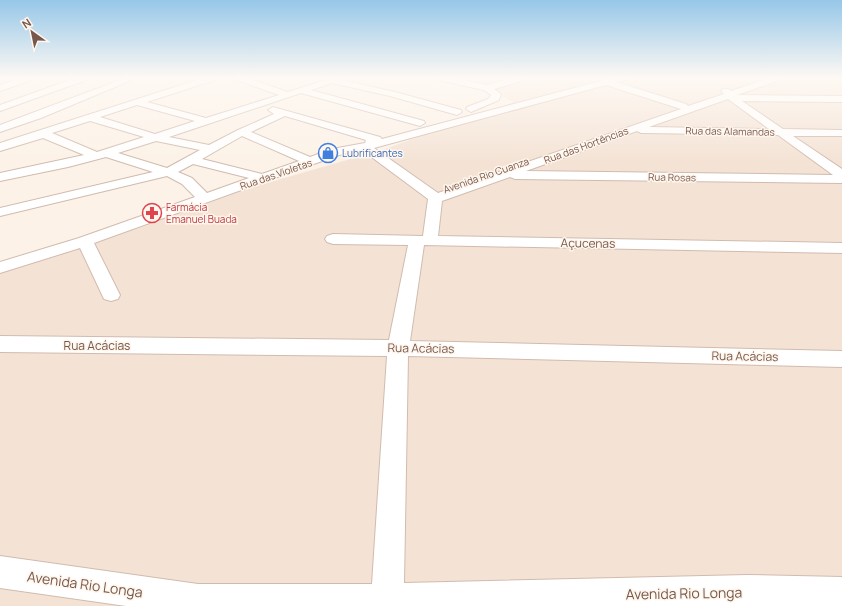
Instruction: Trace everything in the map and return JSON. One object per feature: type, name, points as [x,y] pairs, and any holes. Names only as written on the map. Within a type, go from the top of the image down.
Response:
[{"type":"street","points":[[0,129],[64,105]]},
{"type":"street","points":[[0,147],[44,134],[47,131],[125,105]]},
{"type":"street","points":[[147,105],[207,121]]},
{"type":"street","points":[[356,105],[422,123],[444,126]]},
{"type":"street","points":[[434,105],[457,112]]},
{"type":"street","points":[[374,142],[422,123],[479,105]]},
{"type":"street","name":"Rua das Violetas","points":[[0,268],[85,241],[336,152],[521,105]]},
{"type":"street","name":"Rua das Hortências","points":[[435,197],[502,175],[622,129],[695,105]]},
{"type":"street","points":[[744,105],[842,175]]},
{"type":"street","points":[[0,177],[101,155],[256,106],[284,113],[374,142],[435,197],[423,240],[398,348],[388,603]]},
{"type":"street","name":"Avenida Rio Cuanza","points":[[435,197],[683,106]]},
{"type":"street","points":[[471,109],[482,116]]},
{"type":"street","points":[[0,212],[168,172],[193,160],[242,132],[284,113]]},
{"type":"street","points":[[89,117],[155,137],[211,149]]},
{"type":"street","name":"Rua das Alamandas","points":[[622,129],[842,132]]},
{"type":"street","points":[[242,132],[311,162]]},
{"type":"street","points":[[44,134],[101,155],[168,172],[187,181],[205,199]]},
{"type":"street","points":[[193,160],[264,178]]},
{"type":"street","name":"Rua Rosas","points":[[502,175],[842,179]]},
{"type":"street","name":"Açucenas","points":[[333,239],[842,248]]},
{"type":"street","points":[[85,241],[111,295]]},
{"type":"street","name":"Rua Acácias","points":[[0,344],[398,348],[842,359]]},
{"type":"street","name":"Avenida Rio Longa","points":[[0,572],[192,603],[388,603],[741,598],[842,593]]},
{"type":"shaded area","points":[[505,105],[842,105],[842,606],[0,606],[0,273],[145,226],[239,191],[382,150]]},
{"type":"place","name":"Lubrificantes","points":[[328,153]]},
{"type":"place","name":"Farmácia Emanuel Buada","points":[[152,213]]}]
